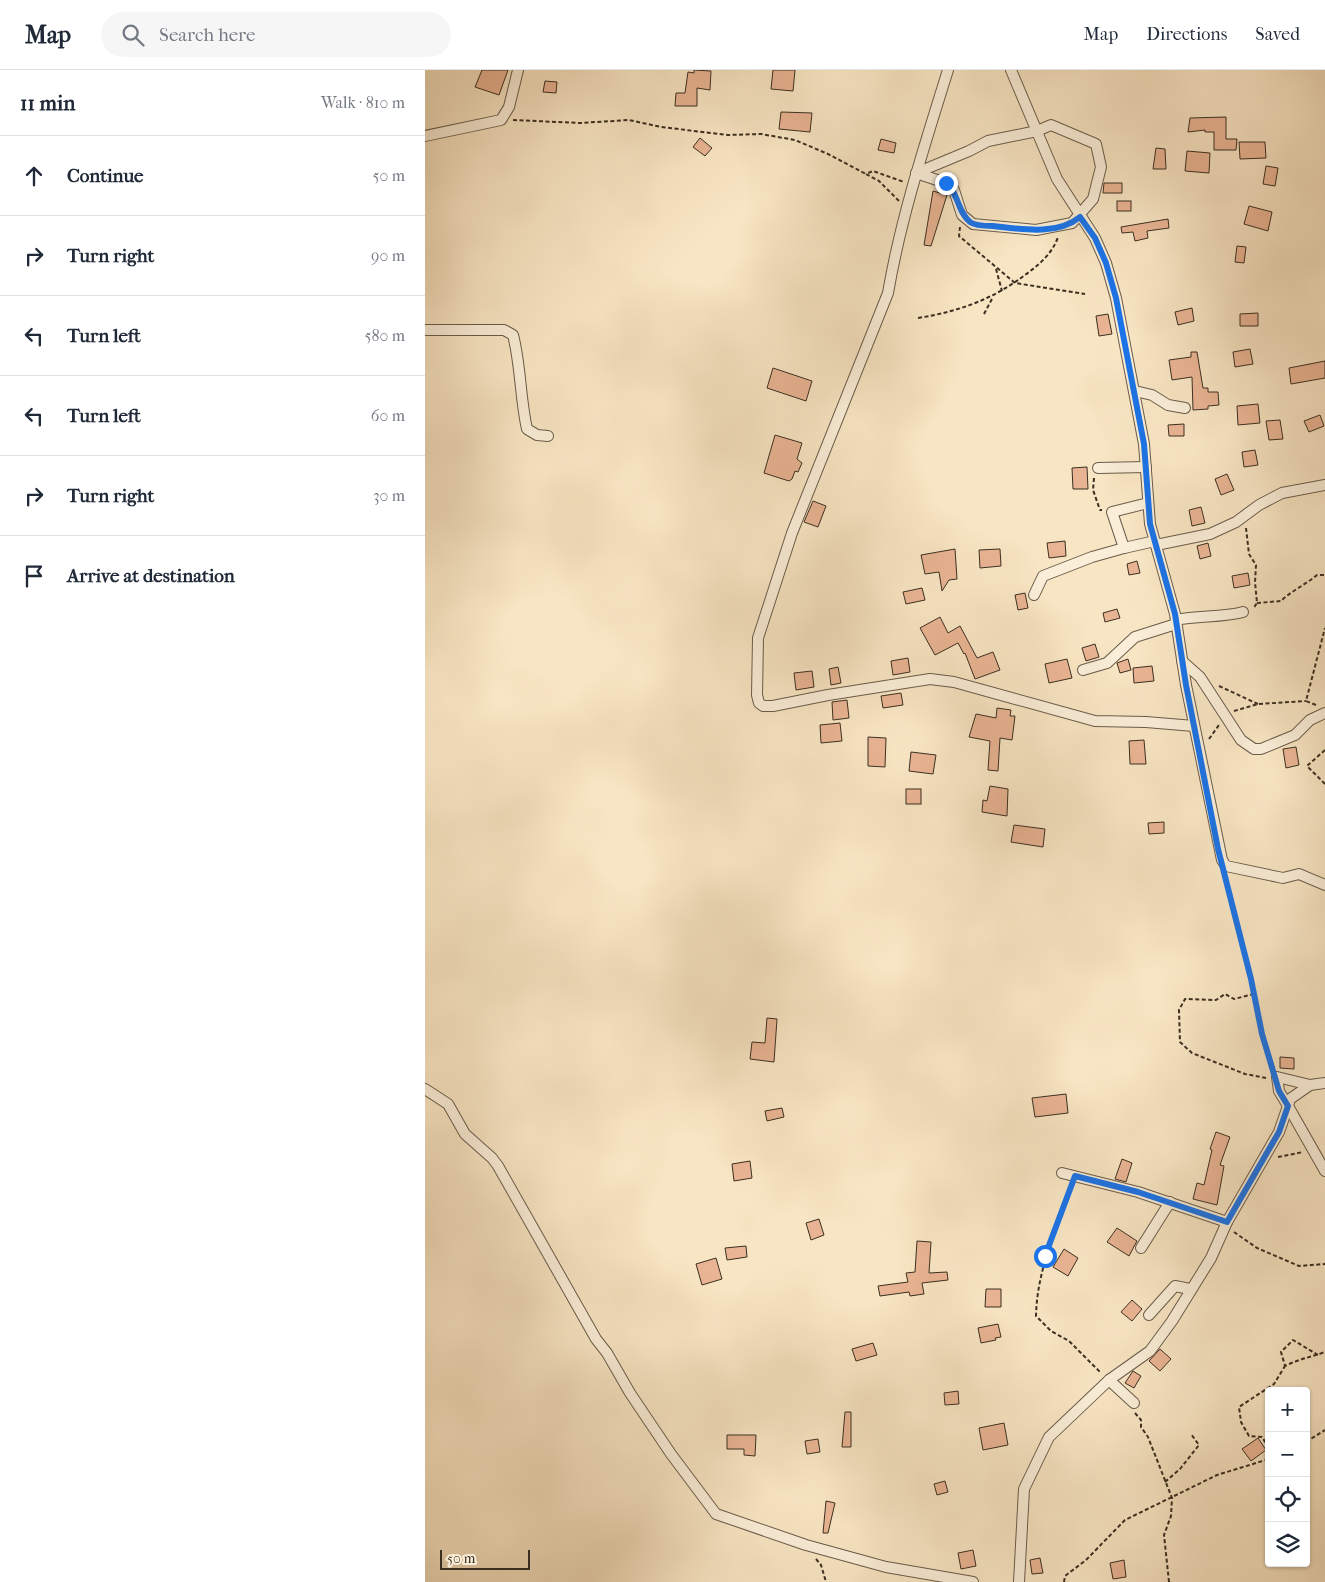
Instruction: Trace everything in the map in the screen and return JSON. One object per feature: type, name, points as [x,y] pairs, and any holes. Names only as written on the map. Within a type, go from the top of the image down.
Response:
[{"type":"street","points":[[425,136],[501,120],[509,107],[518,70]]},
{"type":"street","points":[[947,70],[916,173],[888,293],[805,499],[758,638],[757,695],[759,703],[763,706],[773,706],[818,696],[930,679],[954,682],[1095,721],[1146,722],[1194,726]]},
{"type":"street","points":[[1011,70],[1057,179],[1095,238],[1106,263],[1116,298],[1144,444],[1150,524],[1176,622],[1194,726],[1221,860],[1226,866],[1283,878],[1299,874],[1325,885]]},
{"type":"street","points":[[1051,125],[1096,144],[1101,167],[1093,199],[1080,217],[1072,223],[1036,230],[973,224],[962,215],[954,190],[946,183],[916,173],[988,141],[1037,131],[1051,125]]},
{"type":"street","points":[[425,330],[504,330],[513,335],[517,353],[521,405],[527,429],[537,435],[548,436]]},
{"type":"street","points":[[1135,391],[1151,394],[1173,407],[1185,408]]},
{"type":"street","points":[[1098,468],[1146,468]]},
{"type":"street","points":[[1034,595],[1043,576],[1092,557],[1124,548],[1210,534],[1282,493],[1325,485]]},
{"type":"street","points":[[1124,548],[1112,512],[1148,503]]},
{"type":"street","points":[[1083,670],[1107,663],[1135,637],[1176,622],[1197,615],[1233,615],[1243,612]]},
{"type":"street","points":[[1182,661],[1198,675],[1247,746],[1261,749],[1295,735],[1323,710]]},
{"type":"street","points":[[1310,1085],[1277,1077],[1279,1091],[1325,1171]]},
{"type":"street","points":[[1019,1582],[1024,1489],[1049,1437],[1109,1380],[1150,1351],[1172,1321],[1211,1258],[1227,1222],[1279,1132],[1290,1099],[1310,1085],[1325,1082]]},
{"type":"street","points":[[425,1089],[449,1104],[465,1134],[492,1158],[498,1166],[595,1338],[607,1353],[630,1393],[709,1507],[716,1514],[806,1545],[886,1567],[973,1582]]},
{"type":"street","points":[[1062,1174],[1170,1202],[1227,1222]]},
{"type":"street","points":[[1141,1248],[1170,1202]]},
{"type":"street","points":[[1149,1316],[1175,1286],[1191,1289]]},
{"type":"street","points":[[1109,1380],[1134,1403]]},
{"type":"path","points":[[501,120],[549,120],[580,123],[629,120],[661,127],[728,136],[761,134],[795,140],[828,154],[879,181],[896,200],[908,205]]},
{"type":"path","points":[[866,174],[873,171],[913,185]]},
{"type":"path","points":[[962,215],[959,236],[1015,283],[1085,294]]},
{"type":"path","points":[[917,318],[936,315],[993,297],[1002,292],[1043,262],[1056,244],[1061,225]]},
{"type":"path","points":[[996,269],[1002,292]]},
{"type":"path","points":[[984,314],[993,297]]},
{"type":"path","points":[[1098,468],[1093,481],[1093,490],[1100,510],[1112,512]]},
{"type":"path","points":[[1243,612],[1253,610],[1257,603],[1256,565],[1249,554],[1244,516]]},
{"type":"path","points":[[1257,603],[1281,601],[1289,593],[1305,585],[1317,575],[1325,576]]},
{"type":"path","points":[[1306,701],[1325,628]]},
{"type":"path","points":[[1198,675],[1257,704]]},
{"type":"path","points":[[1199,752],[1213,736],[1224,714],[1257,704],[1306,701],[1323,710]]},
{"type":"path","points":[[1325,750],[1307,766],[1325,784]]},
{"type":"path","points":[[1221,860],[1254,994],[1262,1034],[1277,1077],[1262,1078],[1245,1074],[1192,1053],[1180,1042],[1179,1010],[1185,999],[1216,1000],[1225,994],[1234,999],[1254,994]]},
{"type":"path","points":[[1263,1159],[1312,1150]]},
{"type":"path","points":[[1075,1176],[1045,1256],[1036,1291],[1035,1316],[1051,1332],[1069,1341],[1109,1380]]},
{"type":"path","points":[[1227,1222],[1235,1235],[1257,1248],[1282,1259],[1299,1266],[1325,1264]]},
{"type":"path","points":[[1285,1366],[1281,1352],[1293,1340],[1318,1355]]},
{"type":"path","points":[[1265,1442],[1262,1437],[1249,1436],[1241,1422],[1239,1408],[1274,1384],[1285,1366],[1303,1357],[1325,1352]]},
{"type":"path","points":[[1134,1403],[1135,1412],[1141,1420],[1141,1428],[1148,1437],[1173,1498],[1171,1516],[1164,1536],[1169,1582]]},
{"type":"path","points":[[1310,1439],[1325,1430]]},
{"type":"path","points":[[1165,1482],[1180,1469],[1199,1445],[1191,1434]]},
{"type":"path","points":[[1064,1582],[1065,1576],[1086,1560],[1125,1520],[1217,1475],[1265,1461]]},
{"type":"path","points":[[806,1545],[821,1565],[825,1582]]},
{"type":"building","points":[[482,70],[508,70],[499,95],[475,87]]},
{"type":"building","points":[[694,70],[711,71],[710,90],[697,88],[697,106],[675,106],[676,93],[685,93],[688,72],[694,73]]},
{"type":"building","points":[[773,70],[795,70],[793,91],[771,89]]},
{"type":"building","points":[[545,81],[557,82],[556,93],[543,92]]},
{"type":"building","points":[[781,112],[812,113],[810,132],[779,129]]},
{"type":"building","points":[[1226,117],[1226,139],[1237,139],[1236,150],[1214,150],[1214,132],[1205,132],[1205,130],[1188,132],[1190,118]]},
{"type":"building","points":[[700,138],[712,148],[705,156],[693,147]]},
{"type":"building","points":[[881,139],[896,143],[894,153],[878,150]]},
{"type":"building","points":[[1239,142],[1265,142],[1266,158],[1240,159]]},
{"type":"building","points":[[1156,148],[1165,149],[1166,169],[1153,169]]},
{"type":"building","points":[[1187,151],[1210,153],[1209,173],[1185,171]]},
{"type":"building","points":[[1266,166],[1278,168],[1275,186],[1263,184]]},
{"type":"building","points":[[1104,183],[1122,183],[1122,193],[1103,193]]},
{"type":"building","points":[[933,191],[947,195],[931,246],[924,245]]},
{"type":"building","points":[[1117,201],[1131,201],[1131,211],[1117,211]]},
{"type":"building","points":[[1249,206],[1272,212],[1268,231],[1244,224]]},
{"type":"building","points":[[1168,219],[1169,228],[1147,231],[1148,238],[1135,241],[1133,232],[1122,233],[1121,227]]},
{"type":"building","points":[[1237,246],[1246,247],[1244,263],[1235,262]]},
{"type":"building","points":[[1192,308],[1194,321],[1178,325],[1175,312]]},
{"type":"building","points":[[1258,313],[1258,326],[1240,326],[1240,314]]},
{"type":"building","points":[[1108,314],[1112,334],[1099,336],[1096,316]]},
{"type":"building","points":[[1250,349],[1253,364],[1235,367],[1233,352]]},
{"type":"building","points":[[1191,352],[1197,352],[1203,388],[1208,388],[1208,392],[1218,392],[1219,405],[1208,406],[1208,409],[1193,410],[1192,377],[1172,380],[1169,360],[1191,357]]},
{"type":"building","points":[[1325,361],[1325,378],[1291,384],[1289,368]]},
{"type":"building","points":[[773,368],[812,381],[806,401],[767,388]]},
{"type":"building","points":[[1258,404],[1260,423],[1238,425],[1237,406]]},
{"type":"building","points":[[1320,415],[1324,426],[1309,432],[1304,421]]},
{"type":"building","points":[[1280,420],[1283,439],[1269,440],[1266,421]]},
{"type":"building","points":[[1184,424],[1184,436],[1169,436],[1168,425]]},
{"type":"building","points":[[775,435],[802,443],[797,459],[802,463],[798,472],[795,471],[792,479],[789,481],[764,473]]},
{"type":"building","points":[[1255,450],[1258,465],[1244,467],[1242,452]]},
{"type":"building","points":[[1087,467],[1088,489],[1073,489],[1072,468]]},
{"type":"building","points":[[1227,474],[1234,490],[1221,495],[1215,479]]},
{"type":"building","points":[[813,501],[826,506],[818,527],[804,522]]},
{"type":"building","points":[[1201,507],[1205,523],[1192,526],[1189,510]]},
{"type":"building","points":[[1065,541],[1066,556],[1049,558],[1047,543]]},
{"type":"building","points":[[1208,543],[1211,556],[1200,559],[1197,546]]},
{"type":"building","points":[[955,549],[957,579],[949,580],[942,591],[939,572],[925,574],[921,555]]},
{"type":"building","points":[[1000,549],[1001,566],[980,568],[979,550]]},
{"type":"building","points":[[1137,561],[1140,573],[1129,575],[1127,564]]},
{"type":"building","points":[[1248,573],[1250,585],[1234,588],[1232,576]]},
{"type":"building","points":[[922,588],[925,600],[906,604],[903,592]]},
{"type":"building","points":[[1025,593],[1028,608],[1018,610],[1015,595]]},
{"type":"building","points":[[1117,609],[1120,618],[1105,622],[1103,613]]},
{"type":"building","points":[[940,617],[948,633],[960,626],[977,658],[993,652],[1000,670],[975,679],[965,653],[958,643],[935,655],[920,628]]},
{"type":"building","points":[[1095,644],[1099,657],[1086,661],[1082,648]]},
{"type":"building","points":[[908,658],[910,672],[893,675],[891,661]]},
{"type":"building","points":[[1067,659],[1072,678],[1049,683],[1045,664]]},
{"type":"building","points":[[1128,659],[1131,670],[1120,673],[1117,663]]},
{"type":"building","points":[[1152,666],[1154,681],[1134,683],[1133,668]]},
{"type":"building","points":[[838,667],[841,683],[831,685],[829,669]]},
{"type":"building","points":[[812,671],[814,687],[796,690],[794,673]]},
{"type":"building","points":[[901,693],[903,705],[883,708],[881,696]]},
{"type":"building","points":[[847,700],[849,718],[833,720],[832,702]]},
{"type":"building","points":[[997,708],[1011,710],[1010,716],[1015,716],[1012,740],[1000,738],[998,771],[988,770],[990,741],[969,737],[976,714],[996,718]]},
{"type":"building","points":[[840,723],[842,741],[821,743],[820,725]]},
{"type":"building","points":[[868,737],[886,738],[885,767],[868,766]]},
{"type":"building","points":[[1144,740],[1146,764],[1130,764],[1129,741]]},
{"type":"building","points":[[1296,747],[1299,765],[1286,768],[1283,749]]},
{"type":"building","points":[[911,752],[936,755],[933,774],[909,771]]},
{"type":"building","points":[[990,786],[1008,789],[1007,816],[982,812],[983,800],[987,801]]},
{"type":"building","points":[[906,789],[921,789],[921,804],[906,804]]},
{"type":"building","points":[[1164,822],[1164,833],[1149,834],[1148,823]]},
{"type":"building","points":[[1014,825],[1045,829],[1043,847],[1011,842]]},
{"type":"building","points":[[767,1018],[777,1019],[774,1062],[750,1059],[752,1042],[765,1043]]},
{"type":"building","points":[[1280,1057],[1294,1058],[1294,1069],[1280,1068]]},
{"type":"building","points":[[1066,1094],[1068,1113],[1035,1117],[1032,1098]]},
{"type":"building","points":[[782,1108],[784,1117],[767,1121],[765,1111]]},
{"type":"building","points":[[1216,1132],[1230,1137],[1220,1165],[1224,1166],[1217,1205],[1193,1199],[1197,1183],[1204,1185],[1212,1150],[1210,1149]]},
{"type":"building","points":[[1122,1159],[1132,1163],[1126,1182],[1115,1179]]},
{"type":"building","points":[[750,1161],[752,1178],[734,1181],[732,1164]]},
{"type":"building","points":[[819,1219],[824,1235],[811,1240],[806,1223]]},
{"type":"building","points":[[1117,1228],[1137,1241],[1129,1256],[1107,1242]]},
{"type":"building","points":[[917,1241],[931,1242],[929,1273],[947,1272],[948,1280],[922,1283],[924,1294],[910,1296],[909,1292],[880,1296],[878,1286],[908,1282],[906,1273],[915,1272]]},
{"type":"building","points":[[746,1246],[747,1257],[727,1260],[725,1248]]},
{"type":"building","points":[[1064,1249],[1078,1258],[1068,1276],[1053,1267]]},
{"type":"building","points":[[716,1258],[722,1279],[702,1285],[696,1264]]},
{"type":"building","points":[[986,1289],[1001,1289],[1001,1307],[985,1307]]},
{"type":"building","points":[[1132,1300],[1142,1309],[1132,1321],[1121,1312]]},
{"type":"building","points":[[998,1324],[1001,1337],[981,1343],[978,1328]]},
{"type":"building","points":[[873,1343],[877,1355],[856,1361],[852,1349]]},
{"type":"building","points":[[1160,1349],[1171,1359],[1160,1371],[1149,1361]]},
{"type":"building","points":[[1133,1371],[1141,1376],[1134,1388],[1125,1383]]},
{"type":"building","points":[[958,1391],[959,1404],[945,1405],[944,1393]]},
{"type":"building","points":[[845,1412],[851,1412],[851,1447],[842,1447]]},
{"type":"building","points":[[1004,1423],[1008,1445],[983,1450],[979,1428]]},
{"type":"building","points":[[727,1435],[756,1435],[755,1456],[744,1455],[744,1449],[727,1449]]},
{"type":"building","points":[[1258,1438],[1265,1451],[1251,1461],[1242,1449]]},
{"type":"building","points":[[818,1439],[820,1452],[807,1454],[805,1441]]},
{"type":"building","points":[[945,1481],[948,1492],[937,1495],[934,1484]]},
{"type":"building","points":[[826,1501],[835,1503],[828,1533],[823,1533]]},
{"type":"building","points":[[973,1550],[976,1566],[961,1569],[958,1553]]},
{"type":"building","points":[[1040,1558],[1043,1573],[1032,1574],[1030,1560]]},
{"type":"building","points":[[1124,1560],[1126,1577],[1113,1579],[1110,1563]]},
{"type":"route","points":[[946,183],[954,190],[962,215],[973,224],[1036,230],[1072,223],[1080,217],[1095,238],[1106,263],[1116,298],[1136,396],[1144,444],[1150,524],[1175,614],[1186,685],[1218,849],[1251,979],[1262,1034],[1277,1077],[1279,1091],[1288,1106],[1279,1132],[1227,1222],[1178,1204],[1075,1176],[1045,1256]]}]
